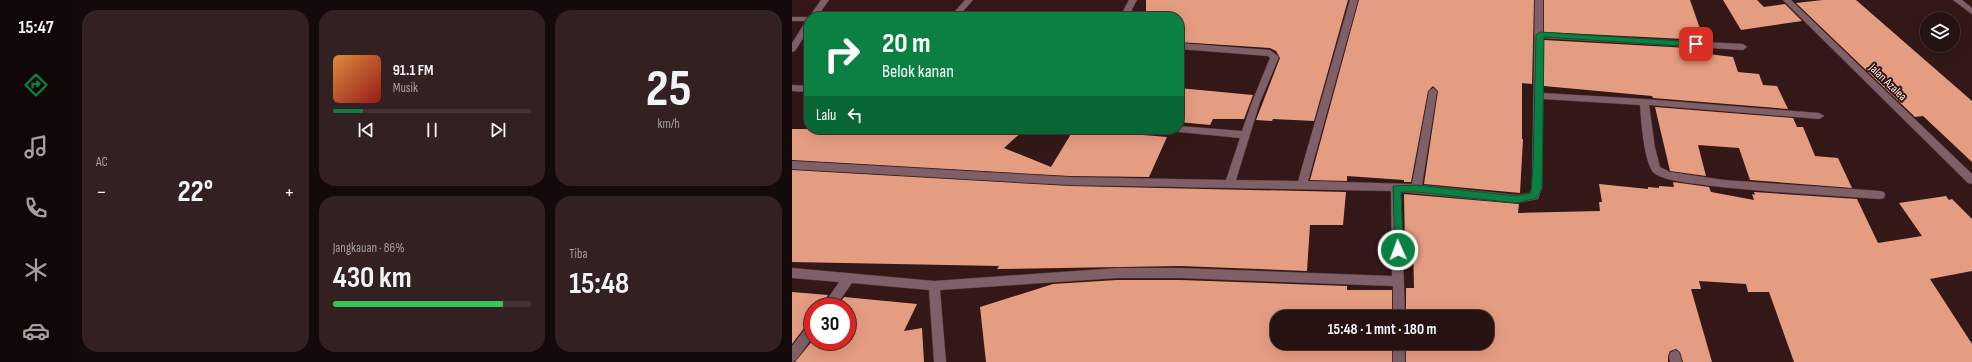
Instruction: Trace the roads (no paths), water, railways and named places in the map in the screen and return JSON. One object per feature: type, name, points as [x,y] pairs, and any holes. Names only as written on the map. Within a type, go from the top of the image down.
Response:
[{"type":"street","points":[[817,12],[825,0]]},
{"type":"street","points":[[958,12],[969,0]]},
{"type":"street","points":[[1128,12],[1134,0]]},
{"type":"street","points":[[1302,184],[1354,0]]},
{"type":"street","points":[[792,165],[1070,181],[1302,184],[1396,189],[1416,188],[1517,200],[1534,196],[1537,188],[1540,35],[1538,0]]},
{"type":"street","name":"Jalan Azalea","points":[[1787,0],[1972,180]]},
{"type":"street","points":[[1957,0],[1972,12]]},
{"type":"street","points":[[792,19],[804,19]]},
{"type":"street","points":[[792,48],[804,30]]},
{"type":"street","points":[[1540,35],[1743,47]]},
{"type":"street","points":[[1184,46],[1270,53],[1274,55],[1275,59],[1256,102],[1230,184]]},
{"type":"street","points":[[792,88],[804,89]]},
{"type":"street","points":[[1416,188],[1433,91]]},
{"type":"street","points":[[1539,96],[1644,102],[1819,116]]},
{"type":"street","points":[[1644,102],[1652,159],[1660,174],[1672,177],[1724,183],[1880,195]]},
{"type":"street","points":[[1184,129],[1245,135]]},
{"type":"street","points":[[1396,189],[1399,310]]},
{"type":"street","points":[[792,273],[934,286],[1117,273],[1180,273],[1399,280]]},
{"type":"street","points":[[835,298],[849,278]]},
{"type":"street","points":[[934,286],[940,362]]},
{"type":"street","points":[[792,356],[804,340]]},
{"type":"street","points":[[1399,350],[1399,362]]}]
